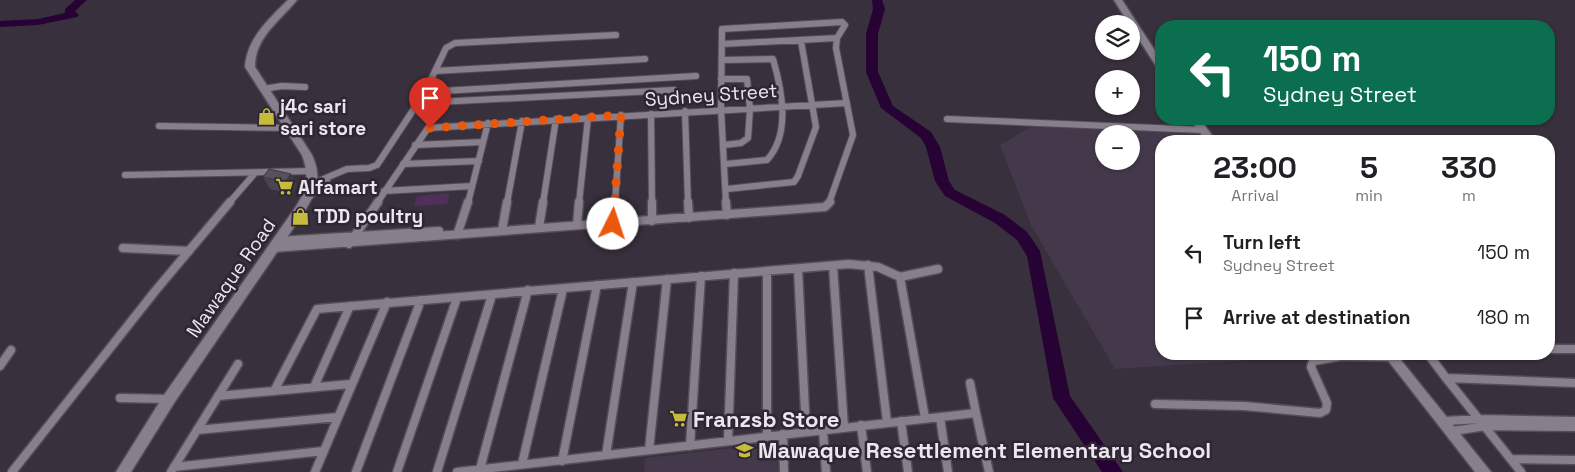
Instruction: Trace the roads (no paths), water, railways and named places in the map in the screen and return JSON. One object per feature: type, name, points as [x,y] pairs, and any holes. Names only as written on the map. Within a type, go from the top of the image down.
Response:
[{"type":"main road","name":"Mawaque Road","points":[[123,472],[169,399],[306,200],[314,183],[313,171],[290,128],[263,90],[250,67],[252,51],[267,28],[293,0]]},
{"type":"main road","points":[[1118,0],[1155,57]]},
{"type":"main road","points":[[1199,125],[1206,135]]},
{"type":"main road","points":[[1394,360],[1484,472]]},
{"type":"street","points":[[276,244],[351,241],[394,235],[613,224],[727,215],[828,206],[853,138],[836,48],[837,38],[845,25],[842,22],[724,28],[721,109],[726,164],[727,215]]},
{"type":"street","points":[[306,200],[343,170],[368,170],[377,165],[425,92],[446,48],[455,43],[616,34]]},
{"type":"street","points":[[722,44],[837,38]]},
{"type":"street","points":[[727,189],[794,182],[815,134],[813,104],[802,41]]},
{"type":"street","points":[[722,60],[763,58],[773,60],[782,132],[770,158],[767,160],[726,164]]},
{"type":"street","points":[[435,71],[645,59]]},
{"type":"street","points":[[425,92],[696,76]]},
{"type":"street","points":[[721,79],[747,79],[750,108],[748,138],[741,143],[724,144]]},
{"type":"street","points":[[263,90],[282,86],[305,87]]},
{"type":"street","points":[[418,103],[674,90]]},
{"type":"street","name":"Sydney Street","points":[[415,145],[428,128],[685,111],[847,103]]},
{"type":"street","points":[[685,111],[689,218]]},
{"type":"street","points":[[651,114],[652,221]]},
{"type":"street","points":[[613,224],[621,115]]},
{"type":"street","points":[[577,225],[588,118]]},
{"type":"street","points":[[539,227],[556,119]]},
{"type":"street","points":[[947,119],[1202,130]]},
{"type":"street","points":[[502,230],[522,121]]},
{"type":"street","points":[[460,233],[488,123]]},
{"type":"street","points":[[159,126],[290,128]]},
{"type":"street","points":[[351,241],[415,145],[483,142]]},
{"type":"street","points":[[403,164],[478,161]]},
{"type":"street","points":[[125,175],[313,171]]},
{"type":"street","points":[[12,472],[189,251],[255,173]]},
{"type":"street","points":[[314,183],[334,176]]},
{"type":"street","points":[[384,191],[472,186]]},
{"type":"street","points":[[123,248],[189,251]]},
{"type":"street","points":[[833,266],[844,427]]},
{"type":"street","points":[[274,391],[316,310],[528,290],[563,289],[833,266],[868,266],[886,270],[900,277],[938,269]]},
{"type":"street","points":[[868,266],[887,422]]},
{"type":"street","points":[[798,269],[806,431]]},
{"type":"street","points":[[767,272],[767,436]]},
{"type":"street","points":[[728,441],[734,273]]},
{"type":"street","points":[[690,446],[701,276]]},
{"type":"street","points":[[900,277],[925,418]]},
{"type":"street","points":[[649,450],[667,279]]},
{"type":"street","points":[[606,455],[633,282]]},
{"type":"street","points":[[562,461],[597,285]]},
{"type":"street","points":[[522,464],[563,289]]},
{"type":"street","points":[[480,469],[528,290]]},
{"type":"street","points":[[437,472],[492,294]]},
{"type":"street","points":[[398,472],[457,298]]},
{"type":"street","points":[[356,472],[421,300]]},
{"type":"street","points":[[315,472],[387,302]]},
{"type":"street","points":[[314,387],[350,306]]},
{"type":"street","points":[[1555,349],[1575,350]]},
{"type":"street","points":[[1,362],[11,350]]},
{"type":"street","points":[[1155,404],[1244,406],[1320,413],[1326,410],[1327,403],[1311,367],[1313,361],[1317,360]]},
{"type":"street","points":[[1432,360],[1521,472]]},
{"type":"street","points":[[172,469],[238,364]]},
{"type":"street","points":[[1446,378],[1575,383]]},
{"type":"street","points":[[970,383],[989,472]]},
{"type":"street","points":[[218,396],[351,384]]},
{"type":"street","points":[[120,398],[169,399]]},
{"type":"street","points":[[457,472],[976,413]]},
{"type":"street","points":[[197,430],[338,417]]},
{"type":"street","points":[[940,418],[948,472]]},
{"type":"street","points":[[901,421],[908,472]]},
{"type":"street","points":[[1449,426],[1483,422],[1575,421]]},
{"type":"street","points":[[1483,422],[1575,427]]},
{"type":"street","points":[[861,425],[867,472]]},
{"type":"street","points":[[823,430],[826,472]]},
{"type":"street","points":[[783,434],[784,472]]},
{"type":"street","points":[[172,469],[323,451]]},
{"type":"street","points":[[1512,459],[1575,460]]},
{"type":"waterway","points":[[0,24],[38,22],[73,15],[69,11],[82,0]]},
{"type":"waterway","points":[[877,0],[879,9],[872,34],[872,72],[887,108],[926,135],[933,147],[942,181],[950,193],[1000,219],[1022,236],[1035,255],[1062,398],[1113,472]]},
{"type":"place","name":"j4c sari sari store","points":[[266,117]]},
{"type":"place","name":"Alfamart","points":[[284,187]]},
{"type":"place","name":"TDD poultry","points":[[300,216]]},
{"type":"place","name":"Franzsb Store","points":[[679,419]]},
{"type":"place","name":"Mawaque Resettlement Elementary School","points":[[744,450]]}]
